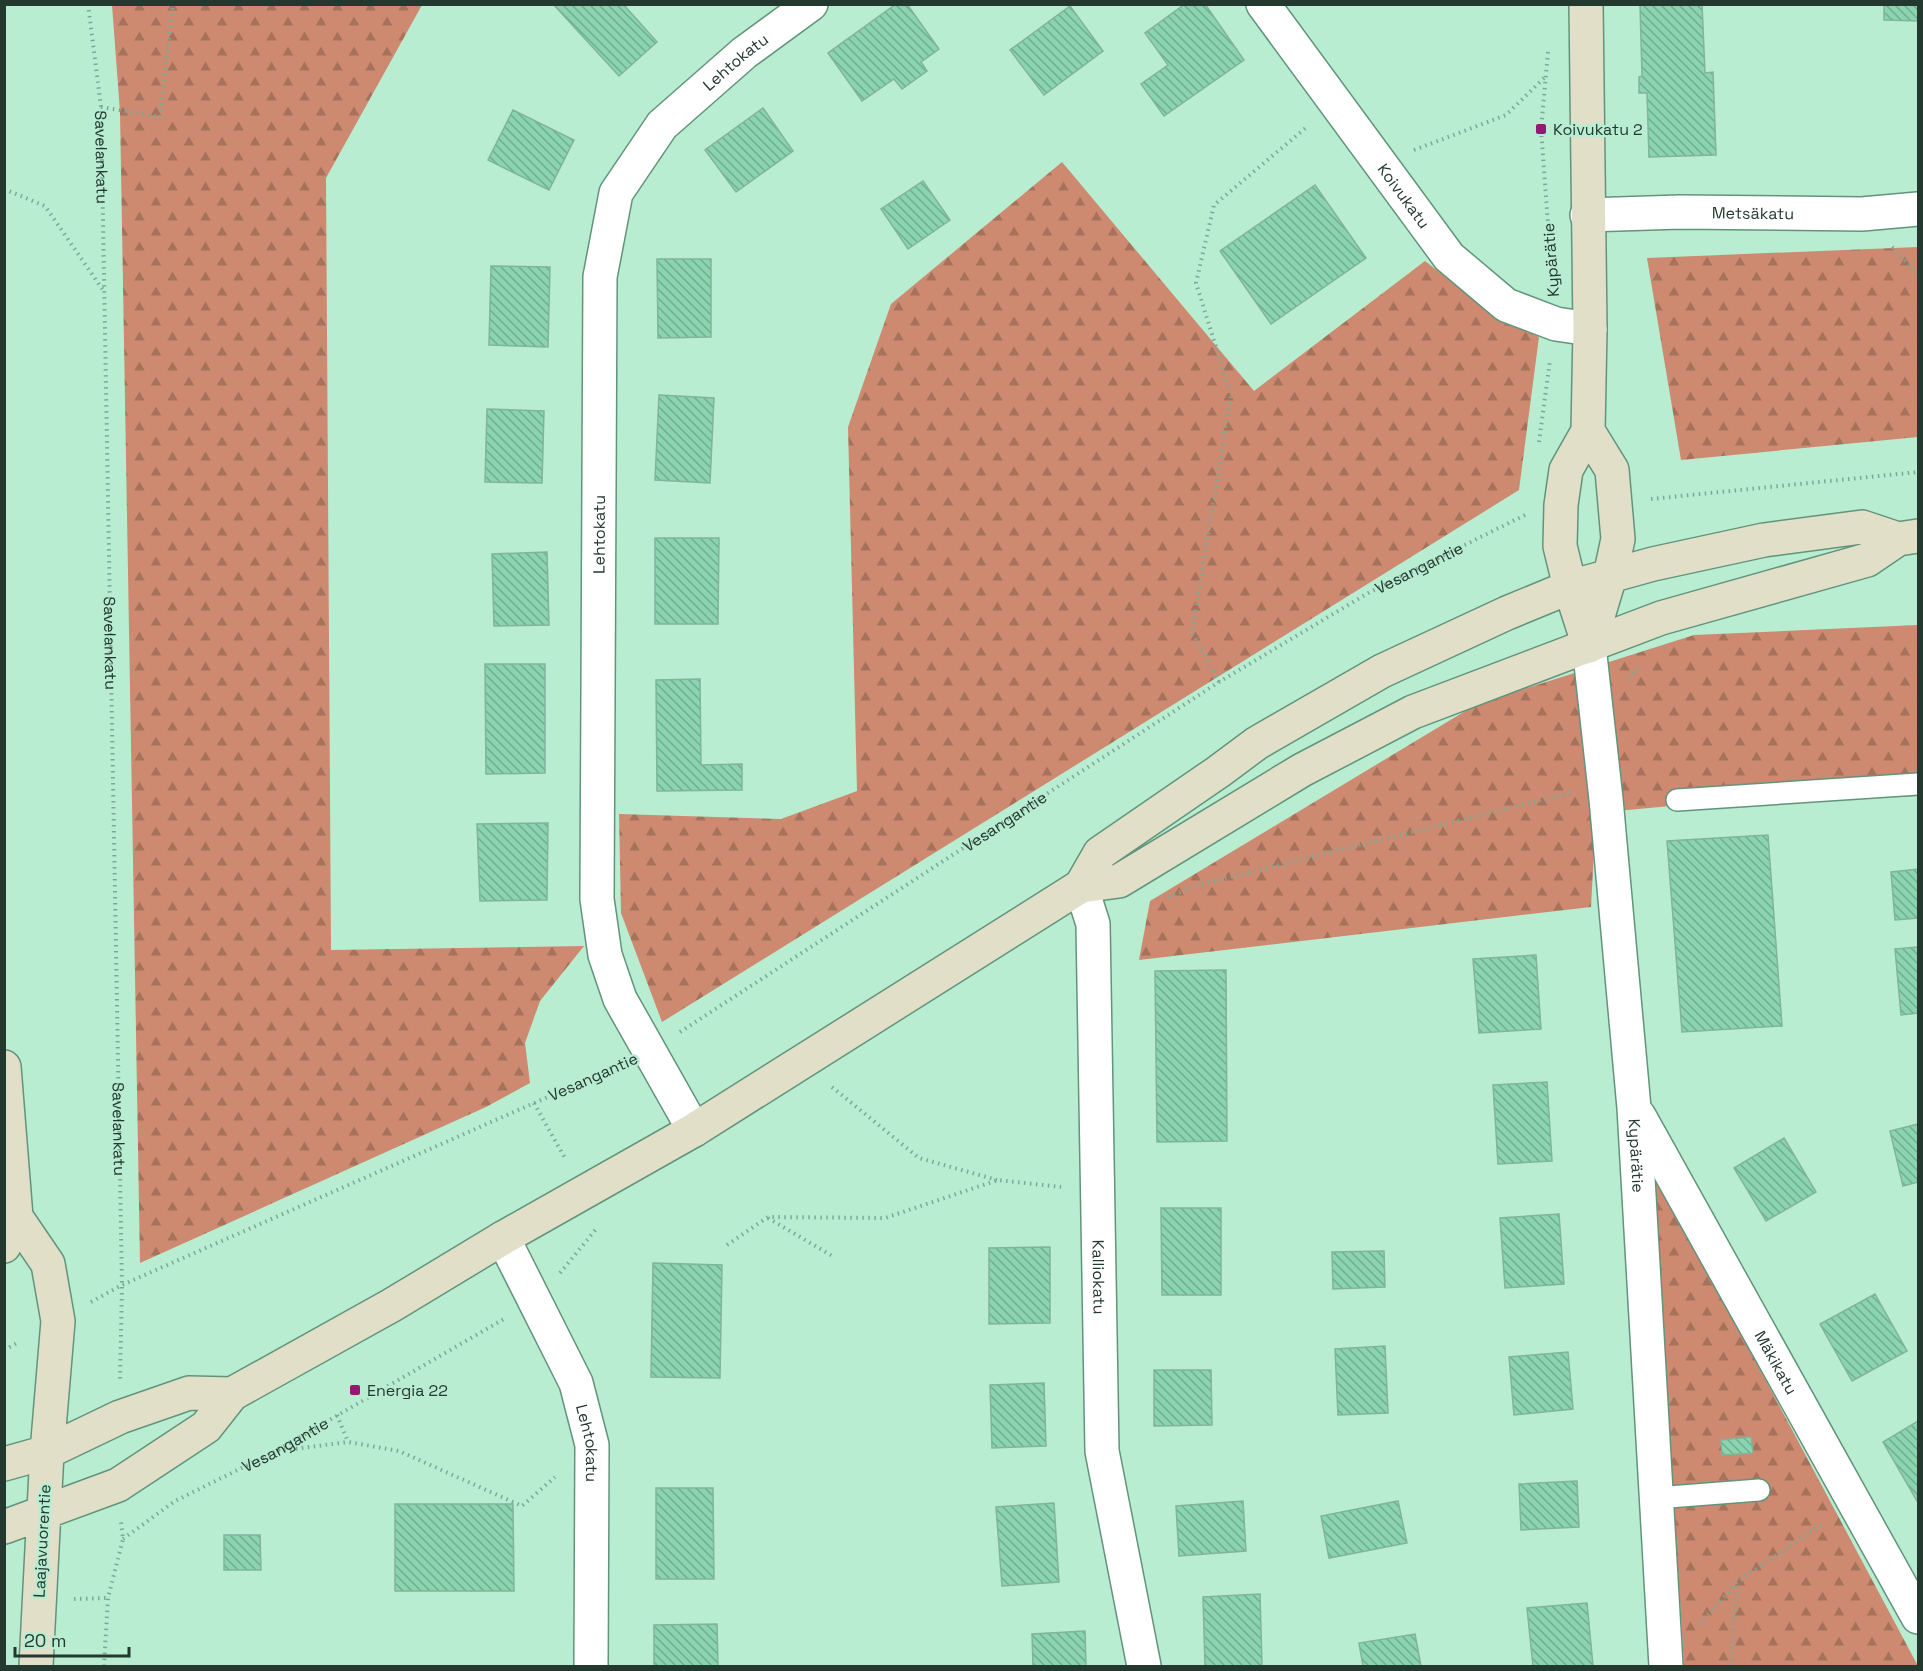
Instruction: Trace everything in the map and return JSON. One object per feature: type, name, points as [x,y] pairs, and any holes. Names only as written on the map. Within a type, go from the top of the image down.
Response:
[{"type":"main road","name":"Kypärätie","points":[[1586,4],[1590,329],[1588,431],[1566,470],[1561,505],[1560,546],[1570,587],[1589,645]]},
{"type":"main road","name":"Kypärätie","points":[[1588,431],[1612,470],[1618,539],[1610,576],[1589,645]]},
{"type":"main road","points":[[1081,886],[1100,853],[1257,743],[1382,671],[1507,612],[1570,587],[1653,564],[1764,540],[1862,527],[1908,537]]},
{"type":"main road","points":[[4,1527],[118,1485],[206,1427],[232,1394],[392,1305],[503,1238],[694,1130],[1081,886],[1119,881],[1302,770],[1413,712],[1661,618],[1867,560],[1908,537]]},
{"type":"main road","points":[[4,1067],[10,1231],[48,1264],[57,1320],[47,1452]]},
{"type":"main road","points":[[4,1464],[47,1452],[120,1417],[189,1393],[232,1394]]},
{"type":"main road","name":"Laajavuorentie","points":[[36,1666],[47,1452]]},
{"type":"street","name":"Lehtokatu","points":[[694,1130],[620,999],[605,955],[597,899],[600,277],[616,193],[662,125],[744,54],[811,4]]},
{"type":"street","name":"Koivukatu","points":[[1263,4],[1449,257],[1506,305],[1556,324],[1590,329]]},
{"type":"street","name":"Metsäkatu","points":[[1587,214],[1680,212],[1862,214],[1918,208]]},
{"type":"street","name":"Kypärätie","points":[[1589,645],[1606,799],[1634,1108],[1666,1665]]},
{"type":"street","name":"Kalliokatu","points":[[1081,886],[1094,924],[1102,1451],[1144,1666]]},
{"type":"street","name":"Mäkikatu","points":[[1634,1108],[1918,1617]]},
{"type":"street","name":"Lehtokatu","points":[[503,1238],[576,1383],[592,1445],[591,1666]]},
{"type":"lane","points":[[1677,800],[1918,784]]},
{"type":"lane","points":[[1656,1498],[1759,1490]]},
{"type":"path","name":"Savelankatu","points":[[88,4],[101,107],[122,1285]]},
{"type":"path","points":[[101,107],[160,117],[173,4]]},
{"type":"path","name":"Kypärätie","points":[[1548,49],[1540,129],[1550,255]]},
{"type":"path","points":[[1380,164],[1506,115],[1545,77]]},
{"type":"path","points":[[1219,682],[1192,632],[1231,395],[1196,283],[1214,205],[1335,103]]},
{"type":"path","points":[[4,189],[45,206],[105,293]]},
{"type":"path","points":[[1538,443],[1556,324]]},
{"type":"path","points":[[1614,500],[1656,498],[1918,472]]},
{"type":"path","name":"Vesangantie","points":[[122,1285],[651,1051],[1219,682],[1370,592],[1528,514],[1561,505]]},
{"type":"path","points":[[1167,897],[1199,885],[1571,792],[1606,799]]},
{"type":"path","points":[[840,1078],[829,1085],[919,1158],[998,1180],[1098,1191]]},
{"type":"path","points":[[727,1245],[768,1217],[885,1218],[998,1180]]},
{"type":"path","points":[[768,1217],[834,1257]]},
{"type":"path","name":"Vesangantie","points":[[123,1539],[175,1500],[274,1452],[536,1301],[603,1222]]},
{"type":"path","points":[[337,1415],[348,1442]]},
{"type":"path","points":[[274,1452],[348,1442],[399,1451],[522,1506],[592,1445]]},
{"type":"path","points":[[1666,1665],[1737,1582],[1854,1502]]},
{"type":"path","points":[[1733,1666],[1737,1582]]},
{"type":"path","points":[[104,1666],[108,1598]]},
{"type":"green space","points":[[112,5],[422,5],[326,178],[331,950],[584,946],[540,1001],[525,1043],[530,1083],[486,1107],[140,1263],[120,112]]},
{"type":"green space","points":[[1062,162],[1254,391],[1425,261],[1494,315],[1539,337],[1519,490],[662,1022],[621,913],[619,814],[781,819],[857,791],[848,427],[891,304]]},
{"type":"green space","points":[[1918,247],[1918,437],[1681,460],[1647,258]]},
{"type":"green space","points":[[1918,625],[1918,796],[1670,806],[1596,813],[1591,907],[1139,960],[1150,901],[1477,704],[1694,635]]},
{"type":"green space","points":[[1653,1169],[1918,1666],[1684,1666]]},
{"type":"building","points":[[553,4],[623,4],[657,42],[619,76]]},
{"type":"building","points":[[896,4],[907,4],[939,49],[921,62],[927,71],[902,89],[894,79],[862,101],[828,53]]},
{"type":"building","points":[[1185,4],[1205,4],[1244,60],[1164,116],[1141,84],[1168,65],[1145,33]]},
{"type":"building","points":[[1640,4],[1702,4],[1705,73],[1713,72],[1716,155],[1649,157],[1647,93],[1639,93],[1639,77],[1642,76]]},
{"type":"building","points":[[1884,4],[1918,4],[1918,21],[1884,20]]},
{"type":"building","points":[[1070,6],[1103,51],[1044,95],[1010,50]]},
{"type":"building","points":[[763,108],[793,151],[736,192],[705,150]]},
{"type":"building","points":[[513,110],[574,140],[549,190],[488,160]]},
{"type":"building","points":[[923,181],[950,220],[908,249],[881,209]]},
{"type":"building","points":[[1315,185],[1366,258],[1271,324],[1220,251]]},
{"type":"building","points":[[657,259],[711,259],[711,337],[658,338]]},
{"type":"building","points":[[491,266],[550,267],[548,347],[489,345]]},
{"type":"building","points":[[659,395],[714,398],[710,483],[655,480]]},
{"type":"building","points":[[487,409],[544,411],[542,483],[485,482]]},
{"type":"building","points":[[655,538],[719,538],[718,624],[655,624]]},
{"type":"building","points":[[547,552],[549,625],[494,626],[492,554]]},
{"type":"building","points":[[485,664],[545,664],[545,773],[486,774]]},
{"type":"building","points":[[700,679],[701,765],[742,764],[742,790],[657,791],[656,680]]},
{"type":"building","points":[[548,823],[547,900],[480,901],[477,824]]},
{"type":"building","points":[[1768,835],[1782,1026],[1682,1032],[1667,841]]},
{"type":"building","points":[[1918,869],[1918,918],[1895,920],[1891,872]]},
{"type":"building","points":[[1918,947],[1918,1013],[1901,1015],[1895,949]]},
{"type":"building","points":[[1536,955],[1541,1029],[1479,1033],[1473,959]]},
{"type":"building","points":[[1226,970],[1227,1141],[1157,1142],[1155,971]]},
{"type":"building","points":[[1547,1082],[1552,1161],[1498,1164],[1493,1085]]},
{"type":"building","points":[[1918,1124],[1918,1182],[1903,1186],[1890,1131]]},
{"type":"building","points":[[1784,1138],[1816,1192],[1766,1221],[1734,1168]]},
{"type":"building","points":[[1161,1208],[1221,1208],[1221,1295],[1162,1295]]},
{"type":"building","points":[[1559,1214],[1564,1284],[1505,1288],[1500,1218]]},
{"type":"building","points":[[1050,1247],[1050,1323],[989,1324],[989,1248]]},
{"type":"building","points":[[1384,1251],[1385,1287],[1333,1289],[1332,1252]]},
{"type":"building","points":[[653,1263],[722,1265],[720,1378],[651,1377]]},
{"type":"building","points":[[1875,1294],[1907,1351],[1852,1381],[1820,1324]]},
{"type":"building","points":[[1385,1346],[1388,1413],[1338,1415],[1335,1349]]},
{"type":"building","points":[[1568,1352],[1573,1409],[1514,1415],[1509,1357]]},
{"type":"building","points":[[1154,1370],[1211,1370],[1212,1425],[1154,1426]]},
{"type":"building","points":[[1044,1383],[1046,1446],[992,1448],[990,1385]]},
{"type":"building","points":[[1918,1421],[1918,1500],[1917,1501],[1883,1442]]},
{"type":"building","points":[[1751,1437],[1753,1453],[1722,1455],[1721,1440]]},
{"type":"building","points":[[1577,1481],[1579,1527],[1521,1530],[1519,1484]]},
{"type":"building","points":[[656,1488],[713,1488],[714,1579],[656,1579]]},
{"type":"building","points":[[1243,1501],[1246,1551],[1179,1556],[1176,1506]]},
{"type":"building","points":[[1398,1501],[1407,1543],[1329,1558],[1321,1516]]},
{"type":"building","points":[[1054,1503],[1059,1582],[1002,1586],[996,1507]]},
{"type":"building","points":[[395,1504],[513,1504],[514,1591],[395,1591]]},
{"type":"building","points":[[224,1535],[260,1535],[261,1570],[224,1570]]},
{"type":"building","points":[[1260,1594],[1262,1666],[1205,1666],[1203,1597]]},
{"type":"building","points":[[1587,1603],[1593,1666],[1533,1666],[1527,1608]]},
{"type":"building","points":[[717,1624],[718,1666],[654,1666],[654,1625]]},
{"type":"building","points":[[1085,1631],[1086,1666],[1033,1666],[1032,1634]]},
{"type":"building","points":[[1415,1634],[1421,1666],[1363,1666],[1359,1643]]},
{"type":"place","name":"Koivukatu 2","points":[[1541,129]]},
{"type":"place","name":"Energia 22","points":[[355,1390]]}]
